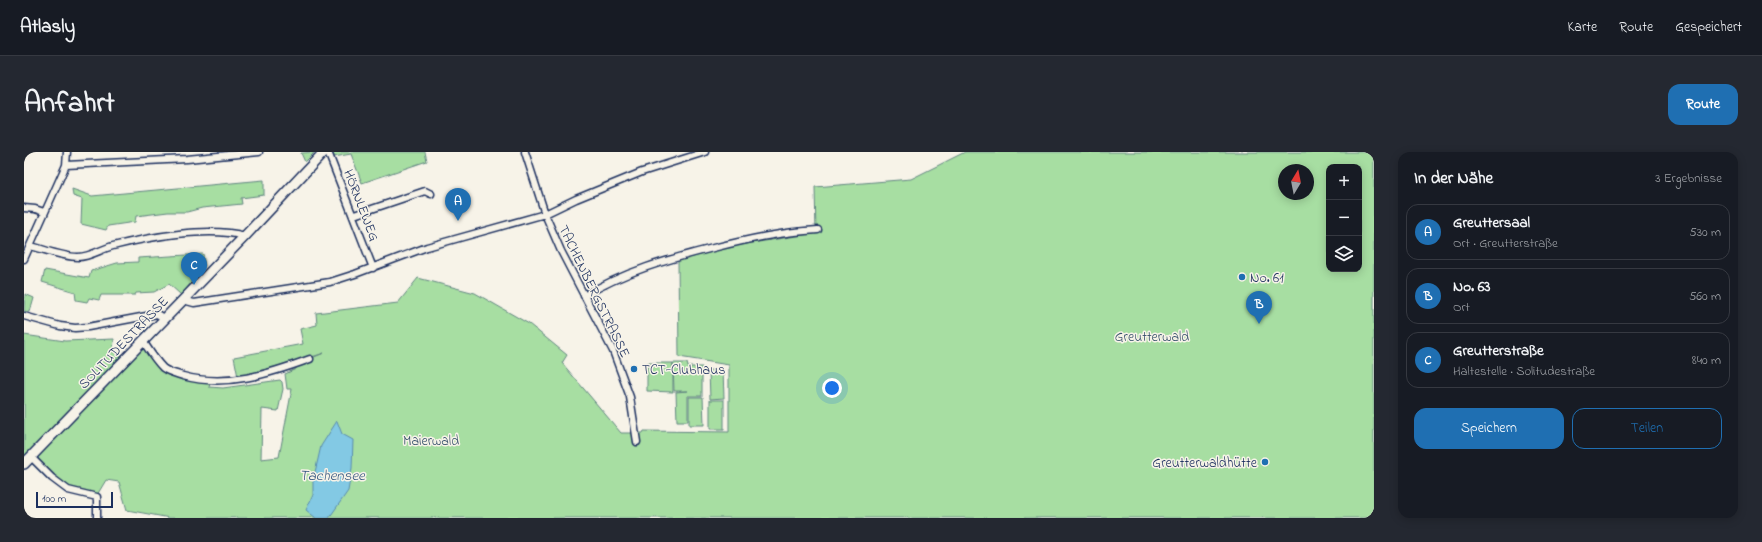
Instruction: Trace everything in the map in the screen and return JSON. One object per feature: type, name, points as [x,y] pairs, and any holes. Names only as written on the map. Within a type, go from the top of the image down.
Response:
[{"type":"main road","name":"SOLITUDESTRASSE","points":[[24,464],[245,236],[324,152]]},
{"type":"street","points":[[24,259],[66,165],[67,152]]},
{"type":"street","points":[[66,165],[195,158],[259,152]]},
{"type":"street","name":"HÖRNLEWEG","points":[[328,152],[354,215],[373,268]]},
{"type":"street","name":"TACHENBERGSTRASSE","points":[[525,152],[545,214],[564,257],[614,351],[630,397],[637,442]]},
{"type":"street","points":[[183,300],[194,303],[330,282],[373,268],[427,246],[545,214],[576,199],[642,172],[706,152]]},
{"type":"street","points":[[354,215],[425,191],[431,194]]},
{"type":"street","points":[[24,208],[44,212]]},
{"type":"street","points":[[584,296],[600,286],[667,259],[754,238],[788,232],[818,230]]},
{"type":"street","points":[[31,246],[80,257],[110,246],[149,239],[217,232],[245,236]]},
{"type":"street","points":[[24,316],[60,326],[75,328],[157,314],[165,319]]},
{"type":"street","points":[[142,341],[164,369],[197,380],[222,381],[252,377],[284,369],[310,359]]},
{"type":"street","points":[[31,457],[52,478],[68,490],[97,497],[97,518]]},
{"type":"green space","points":[[314,152],[313,154],[305,162],[301,153]]},
{"type":"green space","points":[[333,152],[425,152],[427,161],[362,183],[351,154],[334,157]]},
{"type":"green space","name":"Greutterwald","points":[[965,152],[1374,152],[1374,518],[170,518],[127,510],[119,482],[106,480],[97,495],[71,488],[54,477],[35,459],[24,464],[24,335],[65,341],[114,339],[113,352],[122,354],[114,365],[143,341],[164,369],[210,384],[209,387],[223,388],[280,380],[282,382],[283,389],[278,411],[262,409],[261,459],[279,457],[292,389],[287,389],[285,374],[296,369],[297,364],[324,353],[284,366],[238,377],[234,357],[303,344],[300,329],[317,325],[316,313],[398,303],[418,278],[475,293],[529,324],[567,355],[562,363],[621,433],[643,433],[644,431],[729,432],[729,365],[679,357],[678,261],[733,246],[816,233],[815,187],[911,179]]},
{"type":"green space","points":[[264,180],[264,195],[241,198],[242,204],[202,208],[187,212],[168,212],[136,216],[135,222],[108,226],[106,230],[81,224],[82,199],[73,196],[72,189],[92,196]]},
{"type":"green space","points":[[203,254],[205,266],[181,295],[169,284],[154,292],[136,293],[135,295],[101,295],[99,300],[89,298],[87,302],[76,300],[75,292],[42,282],[45,270],[89,278],[91,271],[117,263],[138,262],[138,258]]},
{"type":"green space","points":[[25,294],[34,298],[30,312],[24,311]]},
{"type":"green space","points":[[647,363],[673,363],[673,392],[647,391]]},
{"type":"green space","points":[[673,363],[687,363],[688,367],[702,367],[702,396],[688,396],[688,421],[677,421],[676,392],[688,391],[674,391]]},
{"type":"green space","points":[[709,370],[723,370],[724,398],[710,399]]},
{"type":"green space","points":[[689,397],[703,397],[704,425],[689,425]]},
{"type":"green space","points":[[710,400],[724,400],[724,429],[710,429]]},
{"type":"water","name":"Tachensee","points":[[337,421],[342,434],[353,440],[352,468],[348,491],[329,518],[316,518],[306,510],[313,495],[313,481],[321,446]]},
{"type":"place","name":"Greuttersaal","points":[[458,221]]},
{"type":"place","name":"No. 61","points":[[1242,277]]},
{"type":"place","name":"Greutterstraße","points":[[194,285]]},
{"type":"place","name":"No. 63","points":[[1259,324]]},
{"type":"place","name":"TCT-Clubhaus","points":[[634,369]]},
{"type":"place","name":"Greutterwaldhütte","points":[[1265,462]]},
{"type":"park label","name":"Maierwald","points":[[431,440]]}]
